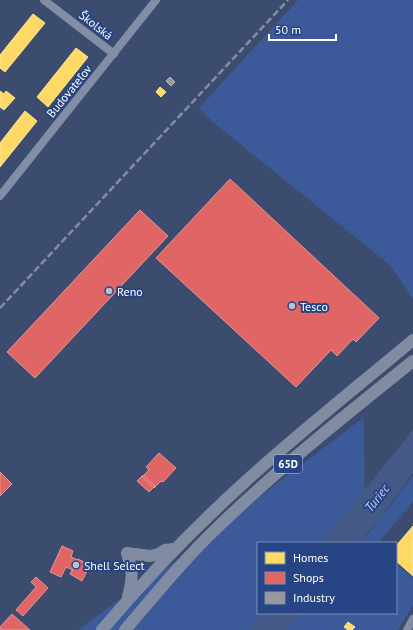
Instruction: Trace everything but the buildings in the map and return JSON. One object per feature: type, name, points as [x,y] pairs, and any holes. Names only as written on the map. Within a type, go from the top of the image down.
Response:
[{"type":"main road","name":"65D","points":[[102,630],[176,548],[208,516],[269,460],[413,340]]},
{"type":"main road","name":"65D","points":[[125,630],[218,526],[319,437],[413,361]]},
{"type":"main road","points":[[128,600],[132,582],[132,573],[127,553],[143,556],[154,555],[165,550],[176,548]]},
{"type":"street","name":"Školská","points":[[44,0],[114,54]]},
{"type":"street","name":"Budovateľov","points":[[0,196],[156,0]]},
{"type":"street","points":[[407,630],[413,619]]},
{"type":"shaded area","points":[[298,0],[413,0],[413,299],[391,266],[213,122],[199,108]]},
{"type":"shaded area","points":[[364,417],[365,538],[413,476],[413,502],[379,542],[257,542],[257,614],[397,614],[397,565],[413,578],[413,605],[398,630],[79,630],[158,572],[167,568]]},
{"type":"water","name":"Turiec","points":[[413,430],[413,473],[380,518],[360,542],[322,542]]},
{"type":"water","points":[[263,614],[300,614],[287,630],[250,630]]},
{"type":"railway","points":[[0,308],[288,0]]},
{"type":"place","name":"Reno","points":[[109,291]]},
{"type":"place","name":"Tesco","points":[[292,306]]},
{"type":"place","name":"Shell Select","points":[[76,565]]}]
